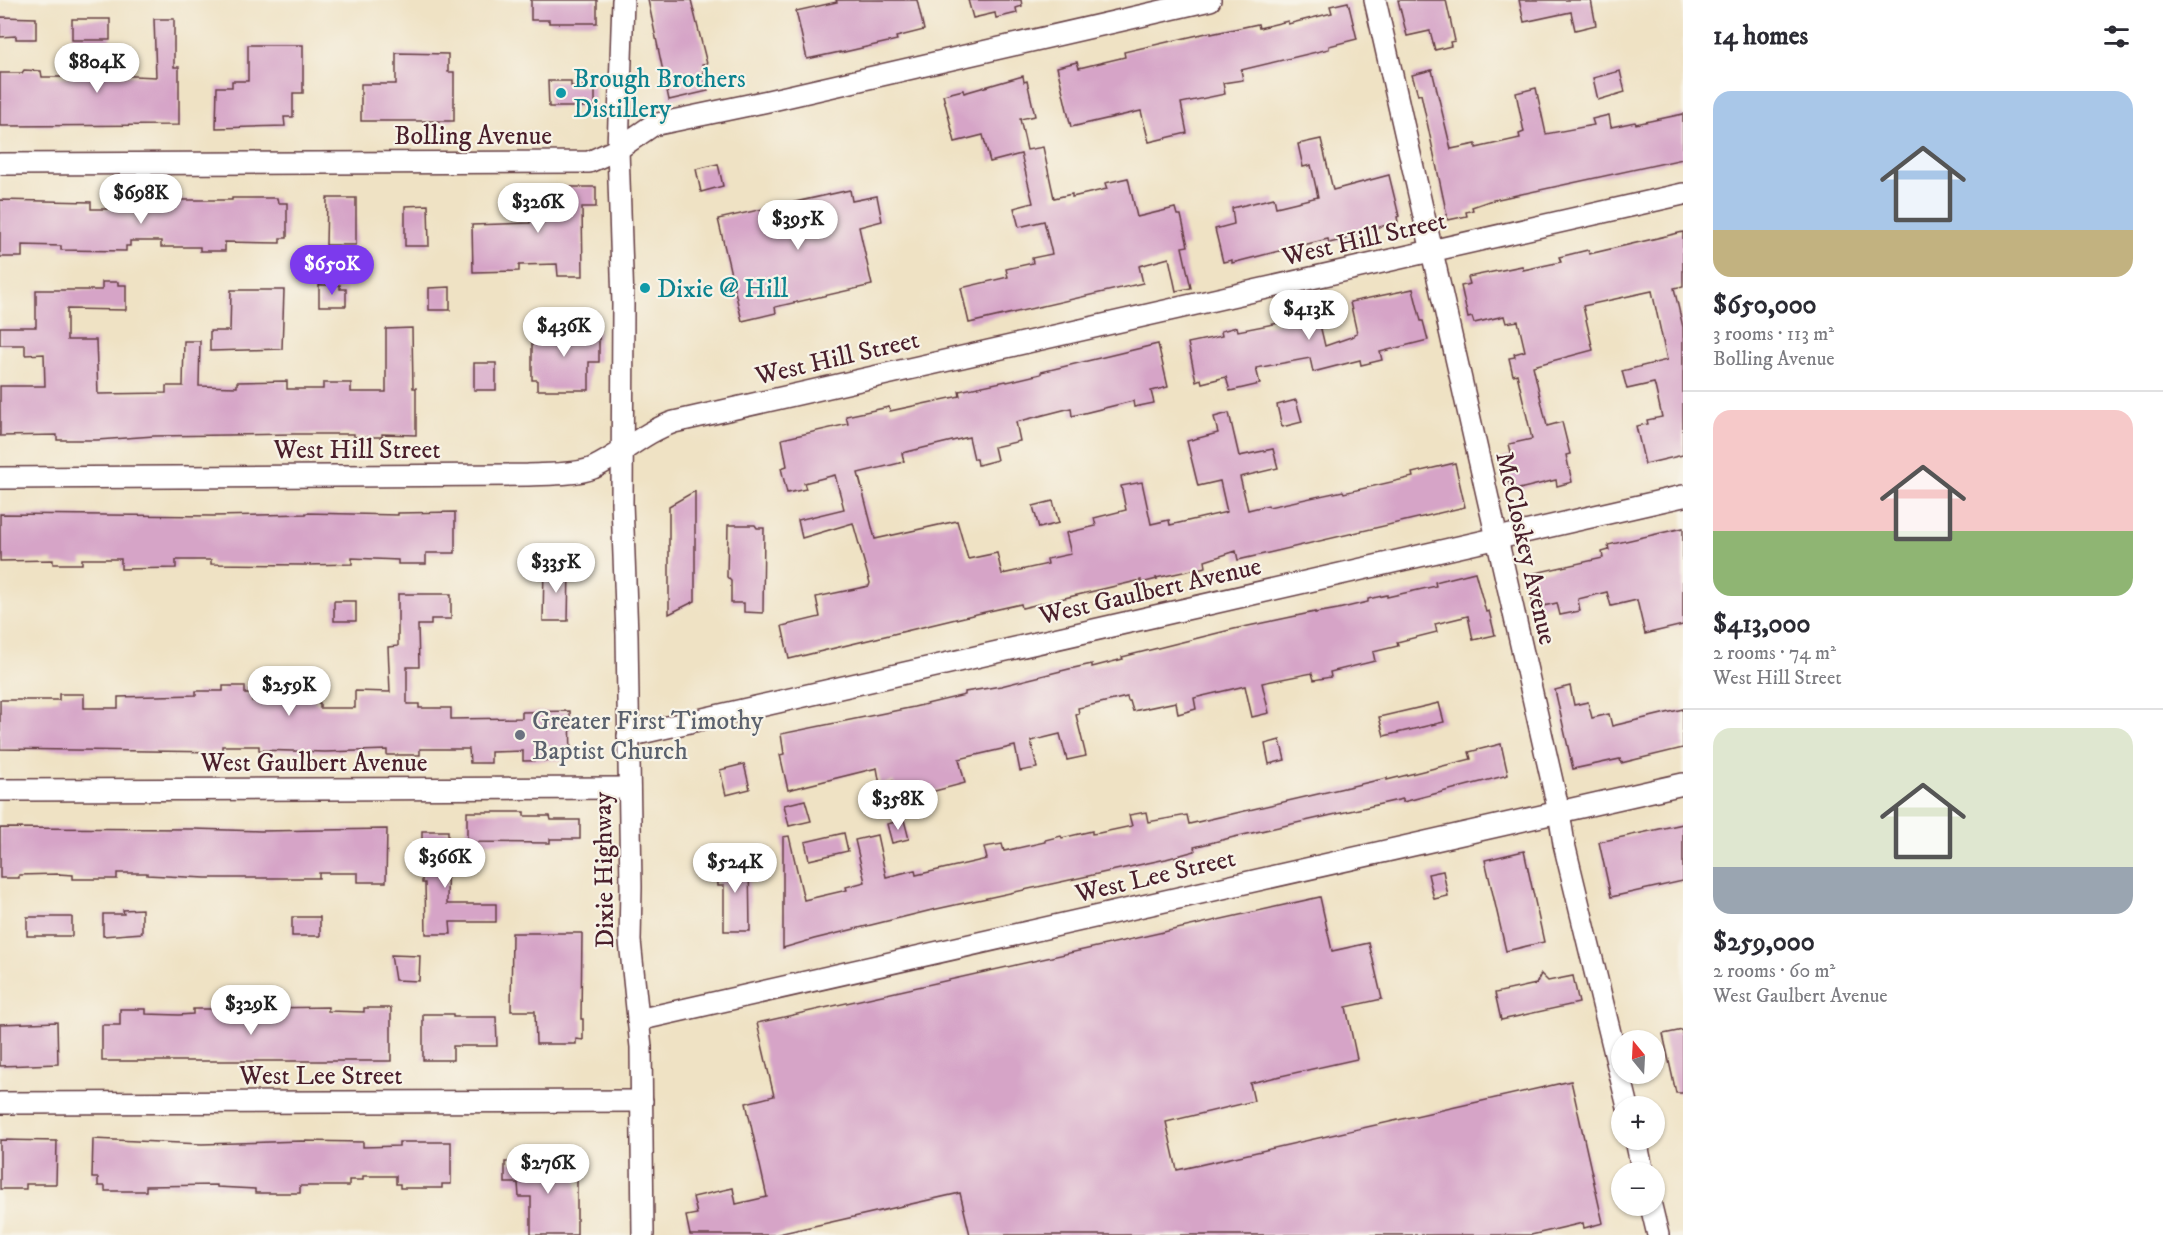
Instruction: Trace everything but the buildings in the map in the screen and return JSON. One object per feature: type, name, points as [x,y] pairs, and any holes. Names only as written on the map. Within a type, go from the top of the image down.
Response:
[{"type":"street","name":"Dixie Highway","points":[[623,0],[618,149],[623,304],[622,503],[627,635],[630,941],[641,1047],[643,1235]]},
{"type":"street","name":"Bolling Avenue","points":[[0,164],[589,162],[618,149],[653,125],[1210,0]]},
{"type":"street","name":"McCloskey Avenue","points":[[1375,0],[1559,812],[1564,844],[1625,1096]]},
{"type":"street","name":"West Hill Street","points":[[0,478],[528,475],[590,469],[622,452],[658,427],[674,422],[1683,194]]},
{"type":"street","name":"West Gaulbert Avenue","points":[[628,736],[1683,496]]},
{"type":"street","name":"West Lee Street","points":[[638,1020],[1683,784]]},
{"type":"street","name":"West Gaulbert Avenue","points":[[0,790],[629,788]]},
{"type":"street","name":"West Lee Street","points":[[0,1103],[642,1101]]},
{"type":"street","points":[[1653,1216],[1658,1235]]},
{"type":"place","name":"Brough Brothers Distillery","points":[[561,93]]},
{"type":"place","name":"Dixie @ Hill","points":[[645,288]]},
{"type":"place","name":"Greater First Timothy Baptist Church","points":[[520,735]]}]
